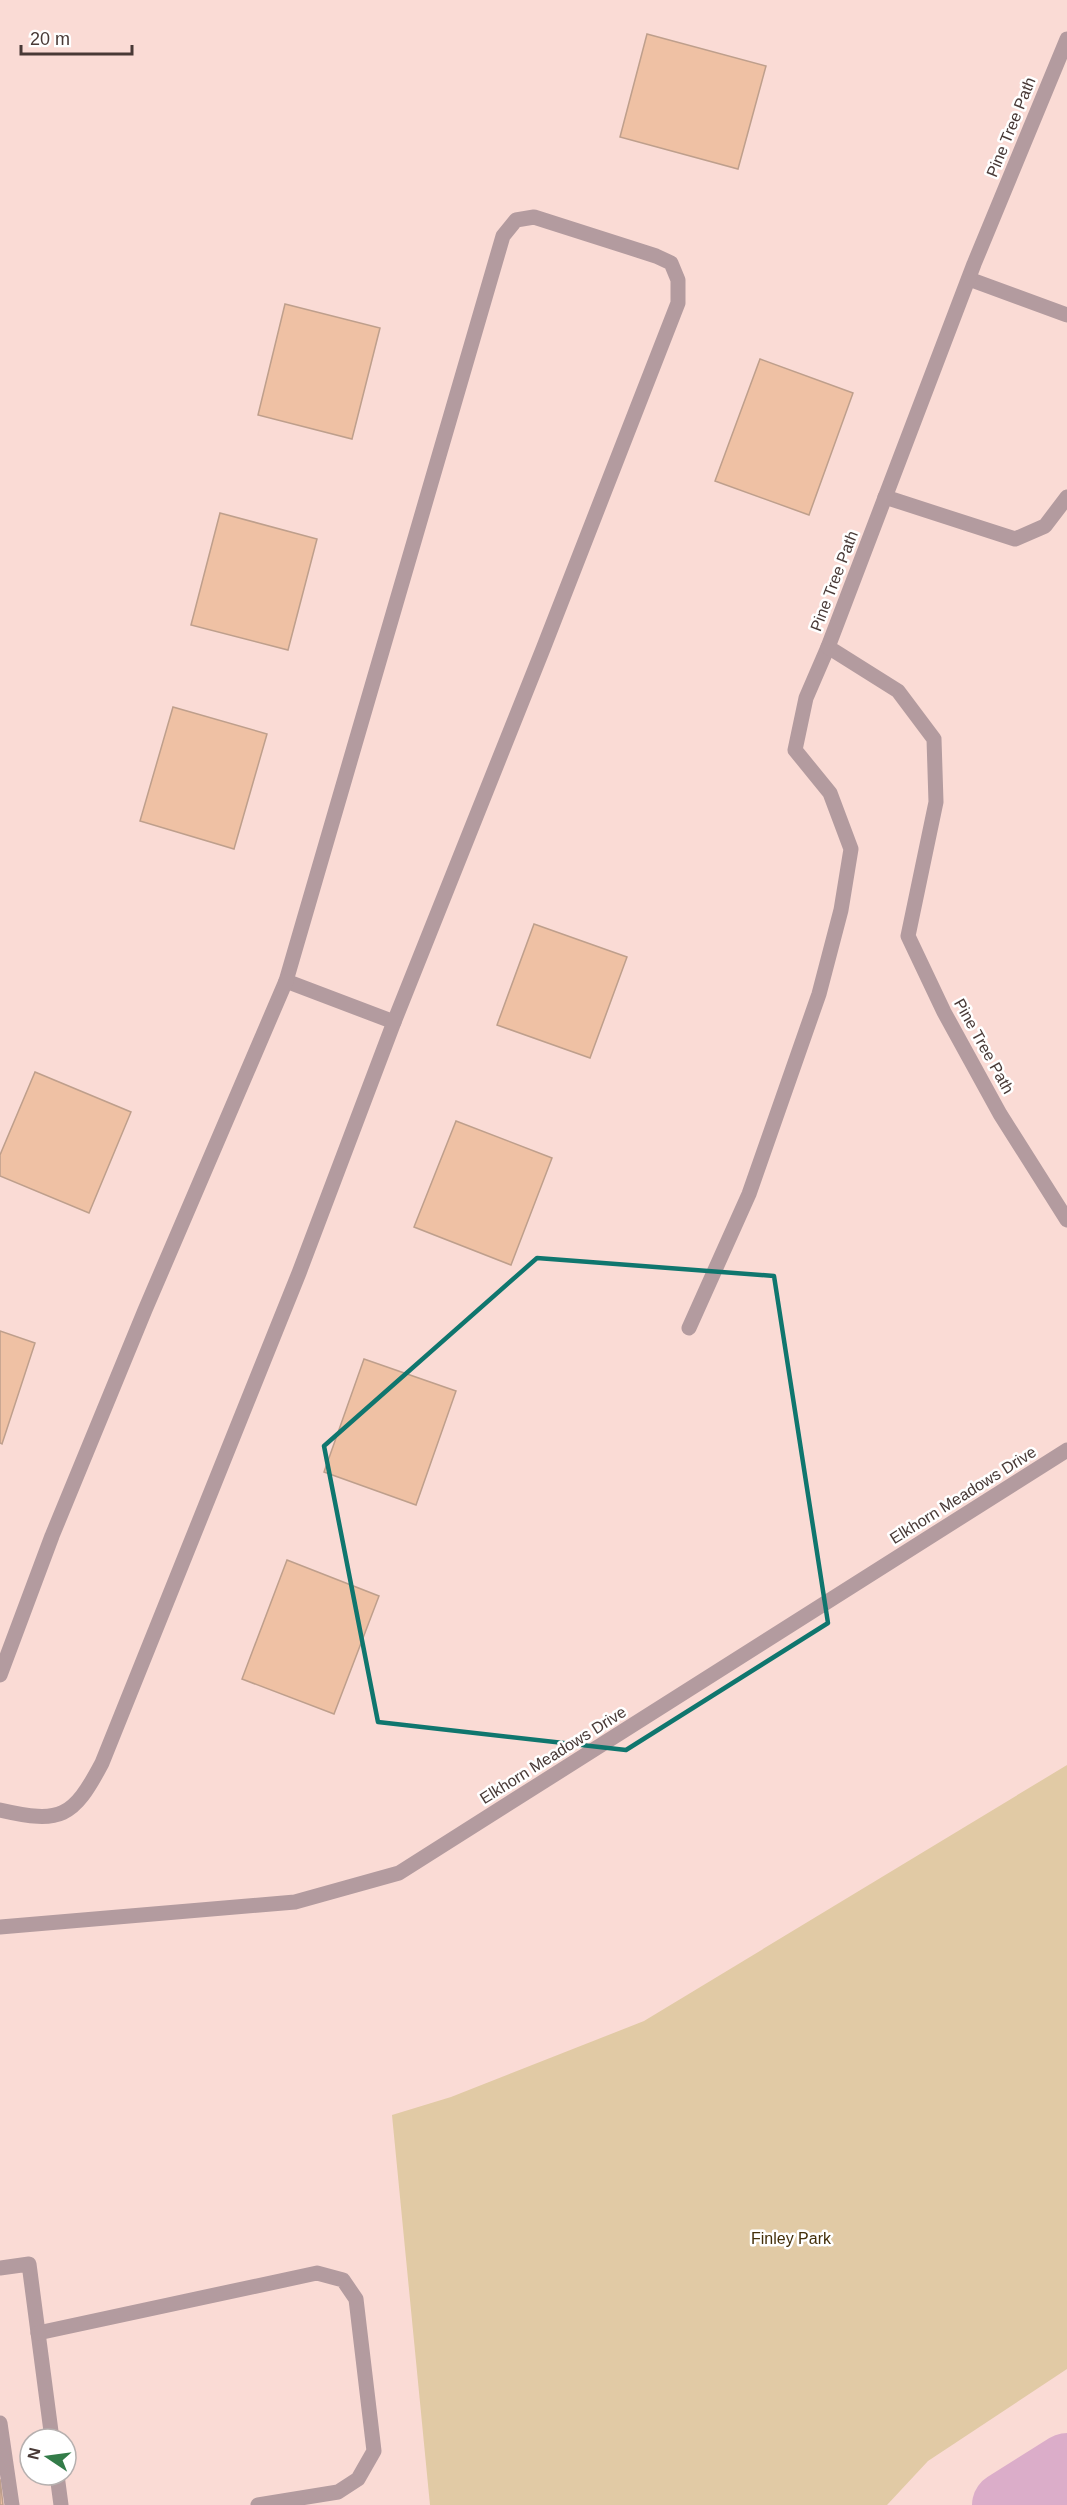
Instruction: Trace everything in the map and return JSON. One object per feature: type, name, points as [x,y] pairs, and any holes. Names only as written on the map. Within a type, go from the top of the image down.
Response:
[{"type":"street","name":"Pine Tree Path","points":[[1067,39],[969,279],[828,647],[898,691],[934,739],[936,802],[908,936],[944,1012],[1000,1114],[1067,1220]]},
{"type":"street","points":[[0,1675],[52,1536],[140,1320],[286,981],[348,772],[416,527],[503,236],[516,220],[534,217],[656,256],[671,263],[678,280],[678,303],[539,660],[394,1022],[299,1273],[93,1780],[73,1808],[56,1816],[28,1816],[0,1810]]},
{"type":"street","points":[[969,279],[1067,315]]},
{"type":"street","points":[[885,497],[1015,539],[1045,526],[1067,498]]},
{"type":"street","points":[[689,1328],[749,1194],[819,994],[841,910],[851,849],[830,793],[795,750],[806,698],[828,647]]},
{"type":"street","points":[[286,981],[394,1022]]},
{"type":"street","name":"Elkhorn Meadows Drive","points":[[0,1927],[295,1902],[399,1873],[1067,1450]]},
{"type":"street","points":[[0,2268],[29,2264],[50,2427]]},
{"type":"street","points":[[38,2333],[317,2273],[343,2280],[356,2299],[374,2451],[358,2479],[338,2492],[258,2505]]},
{"type":"street","points":[[0,2423],[12,2505]]},
{"type":"street","points":[[59,2487],[61,2505]]},
{"type":"highlighted area","points":[[537,1258],[774,1276],[828,1623],[626,1750],[378,1722],[324,1446]]},
{"type":"green space","name":"Finley Park","points":[[1067,1765],[1067,2369],[928,2461],[887,2505],[430,2505],[392,2115],[451,2097],[644,2021]]},
{"type":"building","points":[[647,34],[766,66],[738,169],[620,137]]},
{"type":"building","points":[[285,304],[380,328],[352,439],[258,415]]},
{"type":"building","points":[[760,359],[853,393],[809,515],[715,481]]},
{"type":"building","points":[[220,513],[317,539],[288,650],[191,625]]},
{"type":"building","points":[[173,707],[267,734],[234,849],[140,821]]},
{"type":"building","points":[[534,924],[627,957],[590,1058],[497,1025]]},
{"type":"building","points":[[35,1072],[131,1112],[89,1213],[0,1176],[0,1155]]},
{"type":"building","points":[[456,1121],[552,1158],[511,1265],[414,1227]]},
{"type":"building","points":[[0,1331],[35,1343],[2,1444],[0,1443]]},
{"type":"building","points":[[364,1359],[456,1391],[416,1505],[324,1472]]},
{"type":"building","points":[[287,1560],[379,1596],[334,1714],[242,1679]]},
{"type":"building","points":[[0,2479],[3,2505],[0,2505]]},
{"type":"waterway","points":[[1005,2505],[1067,2466]]}]
